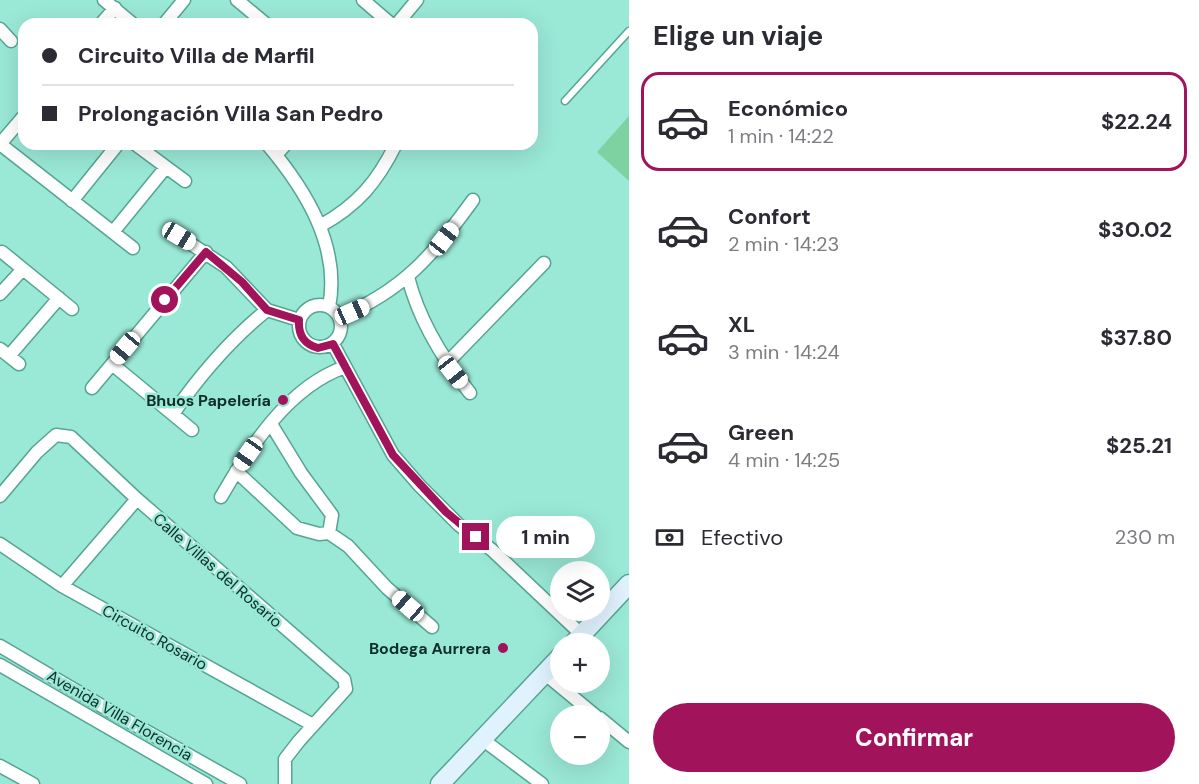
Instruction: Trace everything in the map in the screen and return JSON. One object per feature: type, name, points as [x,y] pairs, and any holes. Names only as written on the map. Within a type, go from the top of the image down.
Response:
[{"type":"main road","points":[[583,633],[629,584]]},
{"type":"main road","points":[[440,784],[550,667]]},
{"type":"street","points":[[104,0],[126,18]]},
{"type":"street","points":[[169,18],[184,0]]},
{"type":"street","points":[[237,0],[259,18]]},
{"type":"street","points":[[363,0],[384,18]]},
{"type":"street","points":[[402,18],[417,0]]},
{"type":"street","points":[[106,18],[115,8]]},
{"type":"street","points":[[0,29],[11,41]]},
{"type":"street","points":[[18,123],[0,144],[133,248]]},
{"type":"street","points":[[72,201],[113,150]]},
{"type":"street","points":[[143,150],[185,181]]},
{"type":"street","points":[[272,150],[286,165],[320,226],[331,267],[332,291],[329,307]]},
{"type":"street","points":[[276,155],[281,150]]},
{"type":"street","points":[[320,226],[336,217],[365,194],[376,180],[393,150]]},
{"type":"street","points":[[113,232],[166,167]]},
{"type":"street","points":[[339,317],[376,300],[408,277],[430,256],[473,200]]},
{"type":"street","points":[[179,236],[206,252],[242,282],[267,310],[299,320]]},
{"type":"street","points":[[2,252],[72,309]]},
{"type":"street","points":[[92,388],[206,252]]},
{"type":"street","points":[[447,363],[544,263]]},
{"type":"street","points":[[0,294],[23,269]]},
{"type":"street","points":[[408,277],[414,303],[432,339],[470,393]]},
{"type":"street","points":[[9,356],[59,298]]},
{"type":"street","points":[[322,305],[329,307],[339,317],[341,332],[333,344],[318,348],[305,342],[300,335],[299,320],[308,309],[322,305]]},
{"type":"street","points":[[173,414],[192,386],[214,361],[267,310]]},
{"type":"street","points":[[333,344],[393,455],[459,525],[499,556],[571,633]]},
{"type":"street","points":[[112,364],[192,430]]},
{"type":"street","points":[[221,497],[236,471],[271,424],[309,387],[328,374],[345,367]]},
{"type":"street","points":[[271,424],[301,473],[332,514],[329,533]]},
{"type":"street","name":"Calle Villas del Rosario","points":[[0,496],[37,452],[56,435],[71,437],[136,499],[344,679],[346,689],[285,759],[285,784]]},
{"type":"street","points":[[236,471],[297,528],[319,534],[329,533],[348,546],[387,588],[432,627]]},
{"type":"street","points":[[62,586],[136,499]]},
{"type":"street","name":"Circuito Rosario","points":[[0,544],[62,586],[313,725]]},
{"type":"street","name":"Avenida Villa Florencia","points":[[0,646],[240,784]]},
{"type":"street","name":"Avenida Villa Florencia","points":[[0,665],[206,784]]},
{"type":"street","points":[[544,673],[583,705]]},
{"type":"street","points":[[99,722],[107,709]]},
{"type":"street","points":[[610,726],[629,742]]},
{"type":"street","points":[[482,739],[542,784]]},
{"type":"street","points":[[1,768],[33,784]]},
{"type":"lane","points":[[565,101],[629,31]]},
{"type":"building","points":[[629,116],[629,181],[597,152]]},
{"type":"place","name":"Bhuos Papelería","points":[[283,400]]},
{"type":"place","name":"Bodega Aurrera","points":[[503,648]]},
{"type":"route","points":[[165,300],[206,252],[242,282],[267,310],[299,320],[298,328],[305,342],[318,348],[333,344],[393,455],[459,525],[476,537]]}]
